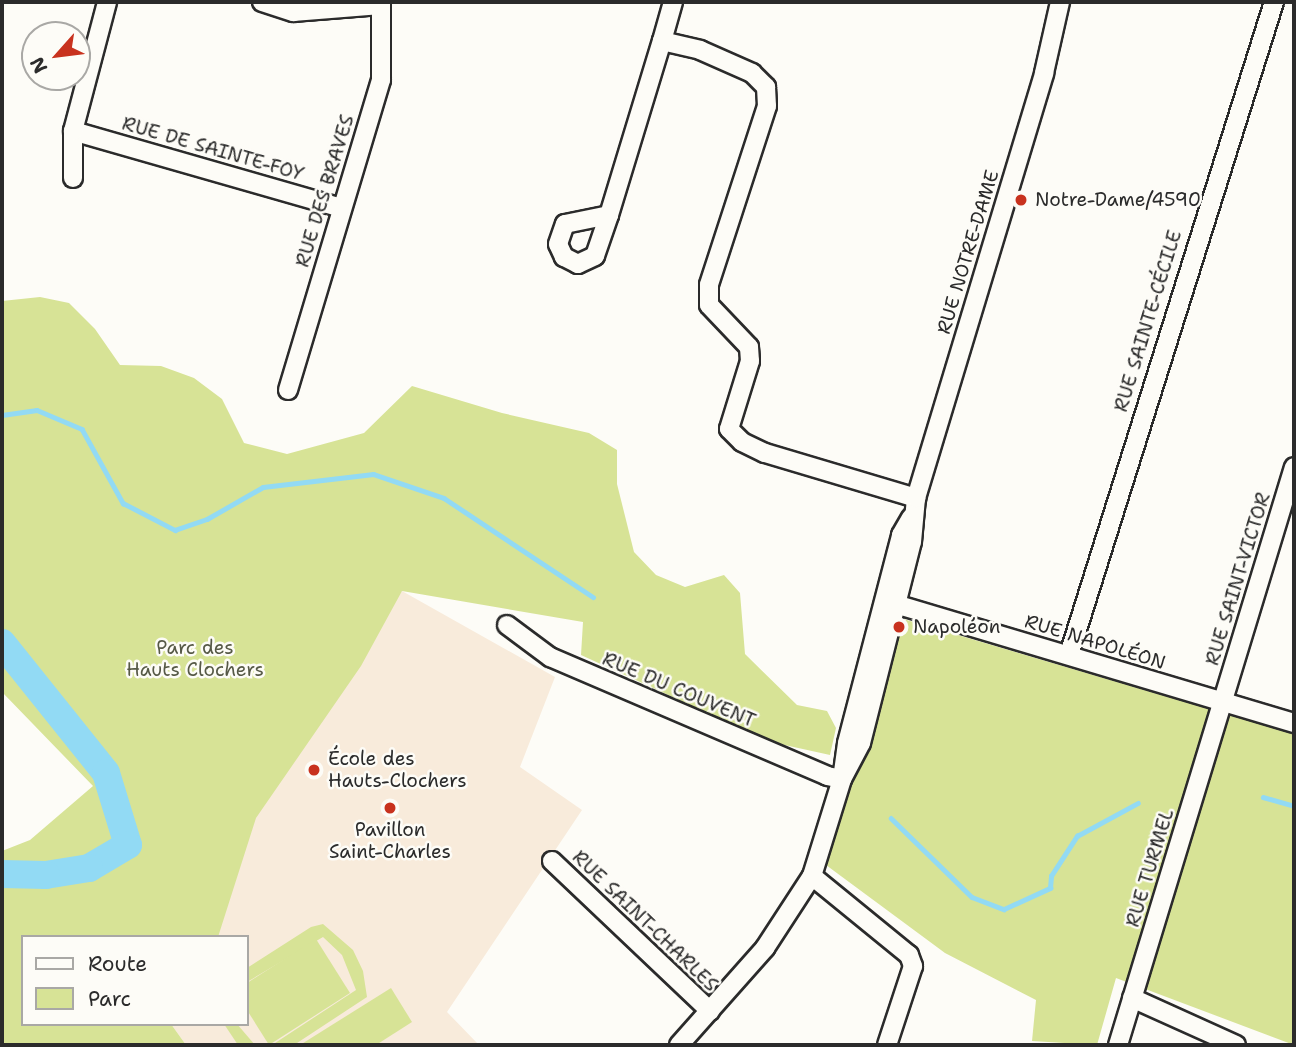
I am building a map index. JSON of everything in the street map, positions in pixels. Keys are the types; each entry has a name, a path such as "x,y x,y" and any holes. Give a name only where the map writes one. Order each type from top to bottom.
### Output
{"street":[{"path":"73,178 73,131 107,2"},
{"path":"262,2 293,12 381,3"},
{"path":"609,215 673,2"},
{"name":"RUE NOTRE-DAME","path":"679,1045 765,947 812,876 842,779 862,743 890,602 912,542 914,506 1044,73 1060,2"},
{"name":"RUE SAINTE-CÉCILE","path":"1069,655 1274,2"},
{"name":"RUE DES BRAVES","path":"288,390 382,80 381,3"},
{"path":"662,41 700,50 752,74 766,87 768,106 709,285 709,305 749,347 750,361 729,429 742,442 765,453 914,506"},
{"name":"RUE DE SAINTE-FOY","path":"73,131 341,208"},
{"name":"RUE SAINT-VICTOR","path":"1223,703 1294,467"},
{"name":"RUE NAPOLÉON","path":"890,602 1294,723"},
{"name":"RUE DU COUVENT","path":"507,625 550,657 827,776 842,779"},
{"name":"RUE TURMEL","path":"1118,1045 1223,703"},
{"name":"RUE SAINT-CHARLES","path":"552,860 710,1011"},
{"path":"812,876 909,954 912,967 887,1045"},
{"path":"1132,998 1236,1045"}],"shaded area":[{"path":"402,591 555,677 520,767 582,810 447,1012 479,1045 186,1045 172,1026 248,1026 248,935 144,935"}],"green space":[{"name":"Parc des Hauts Clochers","path":"40,297 69,303 95,329 120,365 161,366 194,378 222,399 244,443 287,454 364,433 412,386 502,413 589,433 617,450 617,484 634,552 656,575 685,587 724,575 740,593 745,654 797,705 827,711 836,728 830,755 771,742 581,655 583,622 402,591 361,666 256,818 219,935 21,935 21,1026 172,1026 186,1045 2,1045 2,851 30,840 93,786 2,692 2,301"},
{"path":"900,618 1294,734 1294,1045 1116,978 1097,1045 1032,1041 1036,1000 945,953 826,865"},
{"path":"323,924 353,950 363,971 367,997 294,1045 272,1045 356,990 342,955 323,937 248,981 248,967 311,927"},
{"path":"316,939 350,993 269,1045 248,1012 248,982"},
{"path":"391,988 412,1022 376,1045 300,1045"},
{"path":"225,1026 239,1026 255,1045 238,1045"}],"waterway":[{"path":"2,415 37,410 82,429 123,503 175,530 207,519 263,487 373,474 444,498 593,597"},
{"path":"2,643 106,773 128,845 89,868 46,875 2,874"},
{"path":"1263,797 1294,806"},
{"path":"891,818 972,897 1004,909 1050,888 1051,876 1077,836 1138,803"}],"place":[{"name":"Notre-Dame/4590","path":"1021,200"},
{"name":"Napoléon","path":"899,627"},
{"name":"École des Hauts-Clochers","path":"314,770"},
{"name":"Pavillon Saint-Charles","path":"390,808"}]}
